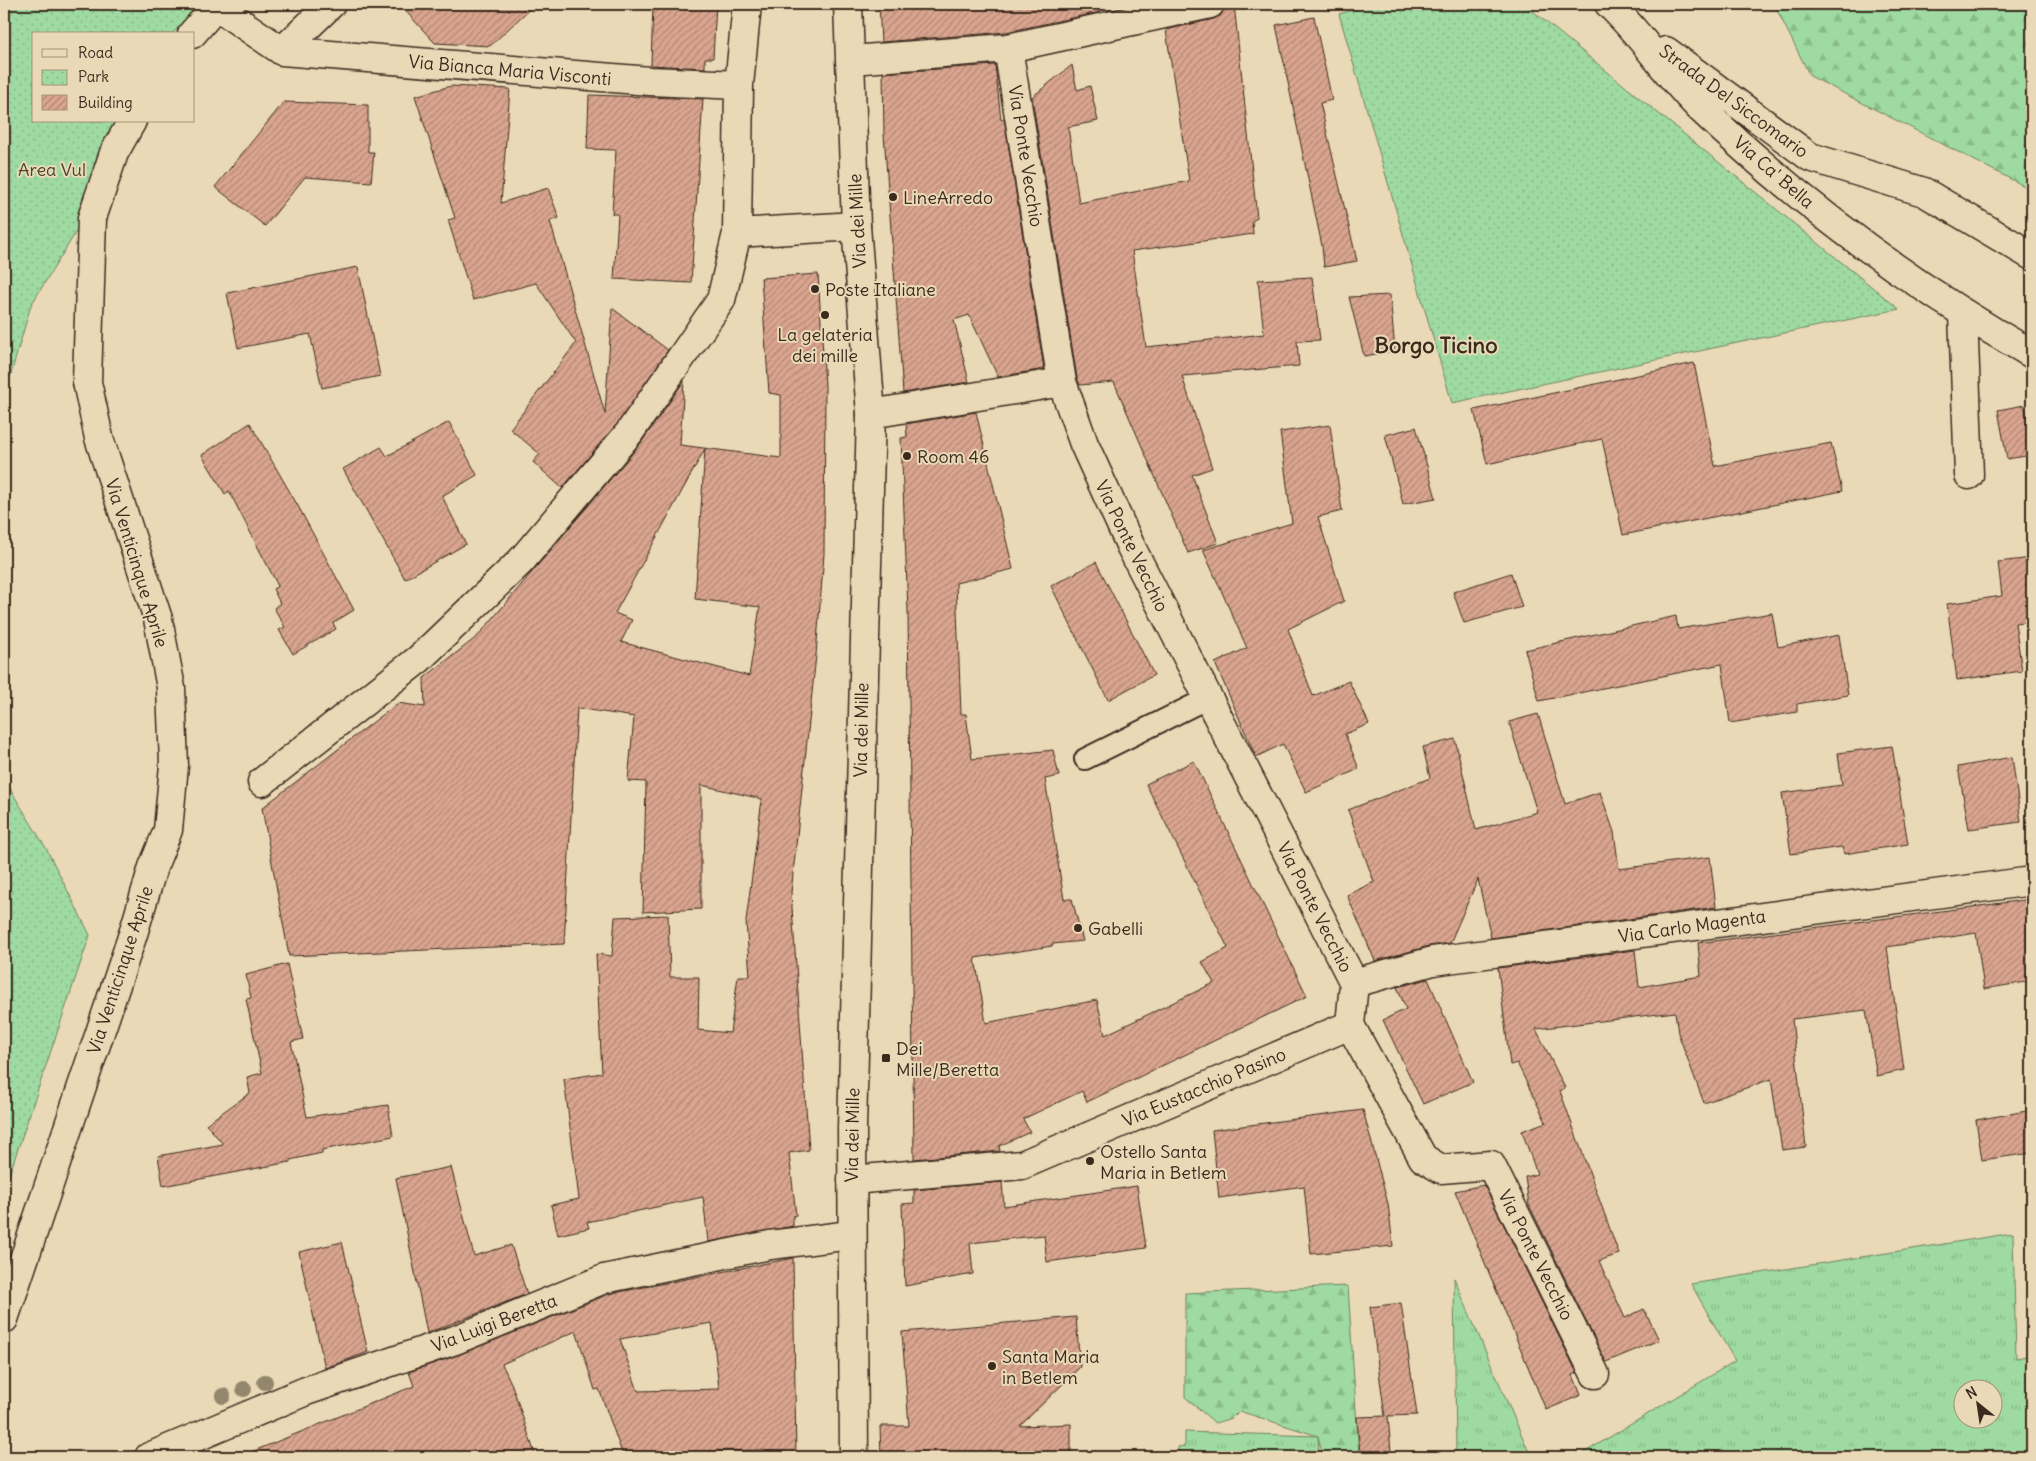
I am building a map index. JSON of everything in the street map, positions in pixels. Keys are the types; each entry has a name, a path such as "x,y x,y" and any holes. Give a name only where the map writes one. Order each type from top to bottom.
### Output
{"street":[{"path":"194,32 217,5 282,50 330,4"},
{"path":"262,782 419,659 521,560 629,433 721,300 737,233 740,85 747,4"},
{"name":"Via dei Mille","path":"848,4 856,226 871,414 861,722 851,1235 854,1457"},
{"path":"851,60 1008,48 1210,4"},
{"name":"Via Ca' Bella","path":"1608,4 1630,24 1700,107 1801,197 1904,275 1963,314 2032,354"},
{"name":"Strada Del Siccomario","path":"1630,24 1810,157 1924,192 2032,256"},
{"name":"Via Ponte Vecchio","path":"1008,48 1062,382 1084,444 1124,532 1354,984 1350,1025 1423,1158 1441,1169 1490,1165 1595,1374"},
{"name":"Via Bianca Maria Visconti","path":"282,50 650,81 740,85"},
{"name":"Via Venticinque Aprile","path":"4,1319 130,943 153,868 168,830 174,765 171,688 158,619 99,438 87,382 92,218 114,153 131,122"},
{"path":"737,233 856,226"},
{"path":"1963,314 1969,475"},
{"path":"871,414 1062,382"},
{"name":"Via Carlo Magenta","path":"1354,984 1433,961 2032,881"},
{"name":"Via Eustacchio Pasino","path":"852,1180 1022,1165 1350,1025"},
{"name":"Via Luigi Beretta","path":"149,1457 306,1391 455,1340 604,1279 770,1245 851,1235"}],"lane":[{"path":"1085,759 1208,698"}],"green space":[{"name":"Area Vul","path":"4,4 201,4 174,32 32,32 32,122 124,122 87,214 31,305 4,398"},
{"path":"1372,4 1524,4 1899,309 1452,403 1339,14"},
{"path":"1774,4 2032,4 2032,190 1810,76"},
{"path":"4,779 46,848 90,935 4,1190"},
{"path":"2013,1233 2016,1358 2032,1355 2032,1457 1577,1457 1735,1361 1691,1284"},
{"path":"1454,1278 1531,1457 1456,1457"},
{"path":"1348,1286 1359,1457 1323,1457 1318,1436 1239,1411 1232,1418 1215,1423 1185,1397 1185,1293"},
{"path":"1185,1432 1318,1436 1319,1457 1178,1457 1178,1447 1185,1446"}],"building":[{"path":"399,4 535,4 490,46 435,43"},
{"path":"653,4 716,4 713,58 705,58 705,68 651,65"},
{"path":"879,4 1099,4 1100,12 1006,32 881,42"},
{"path":"1225,4 1234,4 1257,218 1252,221 1253,234 1132,251 1146,347 1264,334 1258,280 1312,277 1320,340 1297,341 1299,366 1182,376 1212,468 1192,475 1218,543 1188,553 1114,382 1080,385 1077,378 1032,97 1072,65 1077,90 1090,86 1098,121 1068,127 1079,203 1189,181 1166,30 1214,19 1221,15"},
{"path":"1314,17 1332,100 1320,103 1357,261 1324,267 1322,246 1276,25"},
{"path":"995,65 1001,120 1004,118 1044,369 998,377 969,315 954,320 969,382 903,393 884,134 883,73"},
{"path":"451,86 510,89 501,203 548,188 559,218 550,221 605,414 612,308 668,350 617,424 562,488 533,462 540,454 510,429 576,343 536,283 473,300 448,220 455,218 415,96"},
{"path":"589,95 703,99 691,283 614,279 618,214 612,214 616,150 587,149"},
{"path":"284,102 368,105 368,152 374,152 371,182 305,177 265,226 215,187"},
{"path":"358,267 380,376 322,388 310,334 238,348 227,293"},
{"path":"818,274 825,386 824,554 816,655 791,893 809,1150 789,1153 796,1215 793,1216 793,1226 708,1242 703,1197 587,1222 589,1228 558,1235 551,1205 579,1199 564,1079 602,1073 596,954 612,956 615,917 668,915 670,977 699,977 698,1030 730,1033 738,976 750,976 746,921 762,799 701,785 701,909 643,912 646,782 628,781 634,717 577,708 564,944 289,956 262,808 398,703 425,707 424,678 478,636 641,443 684,381 680,445 781,458 781,395 769,393 761,278","holes":["705,449 695,599 760,607 749,676 621,642 632,620 615,613"]},
{"path":"1390,295 1395,351 1364,356 1349,297"},
{"path":"1694,363 1715,466 1831,443 1842,491 1623,535 1602,439 1487,464 1474,410"},
{"path":"2024,405 2027,417 2032,417 2032,455 2007,459 1998,410"},
{"path":"976,412 1013,569 956,583 961,714 966,714 972,759 1053,750 1059,776 1045,779 1056,851 1064,899 1072,899 1083,941 1052,944 1052,946 975,958 986,1023 1097,1000 1105,1035 1214,983 1202,962 1228,948 1146,784 1194,761 1307,996 1087,1102 1082,1091 1023,1119 1030,1132 999,1146 1000,1151 914,1159 908,611 901,438 907,437 906,424"},
{"path":"449,422 477,475 442,496 466,544 405,579 343,469 381,447 387,456"},
{"path":"250,423 298,506 354,610 333,623 336,629 293,654 279,630 285,627 274,608 280,603 273,589 278,586 229,491 225,494 202,455"},
{"path":"1330,425 1342,511 1318,517 1344,601 1288,629 1313,696 1349,681 1369,724 1345,734 1359,769 1306,792 1283,744 1256,757 1215,663 1247,648 1203,550 1292,523 1280,432"},
{"path":"1416,427 1436,498 1403,504 1385,435"},
{"path":"2032,558 2032,621 2015,623 2022,671 1957,680 1947,604 2002,596 1998,562"},
{"path":"1096,562 1154,675 1108,700 1051,586"},
{"path":"1511,573 1522,607 1464,623 1453,592"},
{"path":"1772,613 1778,647 1839,635 1848,695 1797,704 1797,712 1730,723 1722,664 1539,701 1525,650 1676,616 1678,629"},
{"path":"1538,714 1565,804 1600,792 1614,832 1619,869 1710,857 1716,907 1491,938 1478,879 1450,943 1429,946 1375,961 1347,895 1374,882 1348,810 1430,778 1423,747 1455,739 1476,830 1537,812 1509,722"},
{"path":"1892,746 1908,844 1844,854 1842,847 1791,854 1782,793 1842,785 1838,753"},
{"path":"2012,757 2021,822 1969,829 1958,767"},
{"path":"2032,899 2032,981 1984,989 1976,933 1887,947 1904,1070 1877,1076 1866,1010 1792,1019 1806,1147 1782,1150 1771,1079 1704,1103 1678,1033 1675,1012 1536,1029 1565,1088 1560,1091 1619,1254 1599,1261 1625,1318 1644,1309 1659,1340 1606,1362 1529,1205 1525,1177 1537,1174 1522,1131 1546,1122 1517,1063 1510,1065 1498,968 1635,950 1639,987 1701,976 1698,943"},
{"path":"287,964 303,1039 291,1042 307,1117 388,1105 393,1136 322,1150 322,1153 290,1160 290,1162 163,1186 158,1156 223,1144 206,1124 250,1093 247,1077 262,1073 246,999 251,998 246,975"},
{"path":"1428,979 1473,1082 1423,1104 1383,1020 1406,1009 1397,987"},
{"path":"1363,1110 1388,1204 1393,1246 1311,1254 1304,1186 1219,1198 1212,1130"},
{"path":"2032,1110 2032,1153 1982,1160 1976,1120"},
{"path":"451,1167 474,1256 511,1245 527,1294 427,1333 396,1178"},
{"path":"1002,1182 1004,1206 1137,1186 1146,1248 1047,1262 1044,1235 970,1243 973,1274 905,1286 902,1204 914,1203 914,1190"},
{"path":"1484,1185 1577,1373 1573,1375 1581,1395 1546,1410 1455,1191"},
{"path":"342,1242 368,1352 325,1368 299,1252"},
{"path":"793,1258 796,1457 762,1457 762,1450 622,1453 599,1389 595,1390 576,1331 502,1364 512,1385 536,1457 239,1457 414,1386 409,1372 461,1354 609,1294","holes":["712,1323 719,1389 638,1391 620,1339"]},
{"path":"1401,1303 1417,1415 1388,1416 1391,1452 1360,1454 1357,1417 1385,1416 1370,1307"},
{"path":"1076,1317 1080,1367 1020,1426 1071,1424 1071,1457 881,1457 880,1426 909,1426 902,1332"}],"place":[{"name":"LineArredo","path":"893,197"},
{"name":"Poste Italiane","path":"815,289"},
{"name":"La gelateria dei mille","path":"825,315"},
{"name":"Room 46","path":"907,456"},
{"name":"Gabelli","path":"1078,928"},
{"name":"Dei Mille/Beretta","path":"886,1058"},
{"name":"Ostello Santa Maria in Betlem","path":"1090,1161"},
{"name":"Santa Maria in Betlem","path":"992,1366"}],"district":[{"name":"Borgo Ticino","path":"1436,345"}]}
